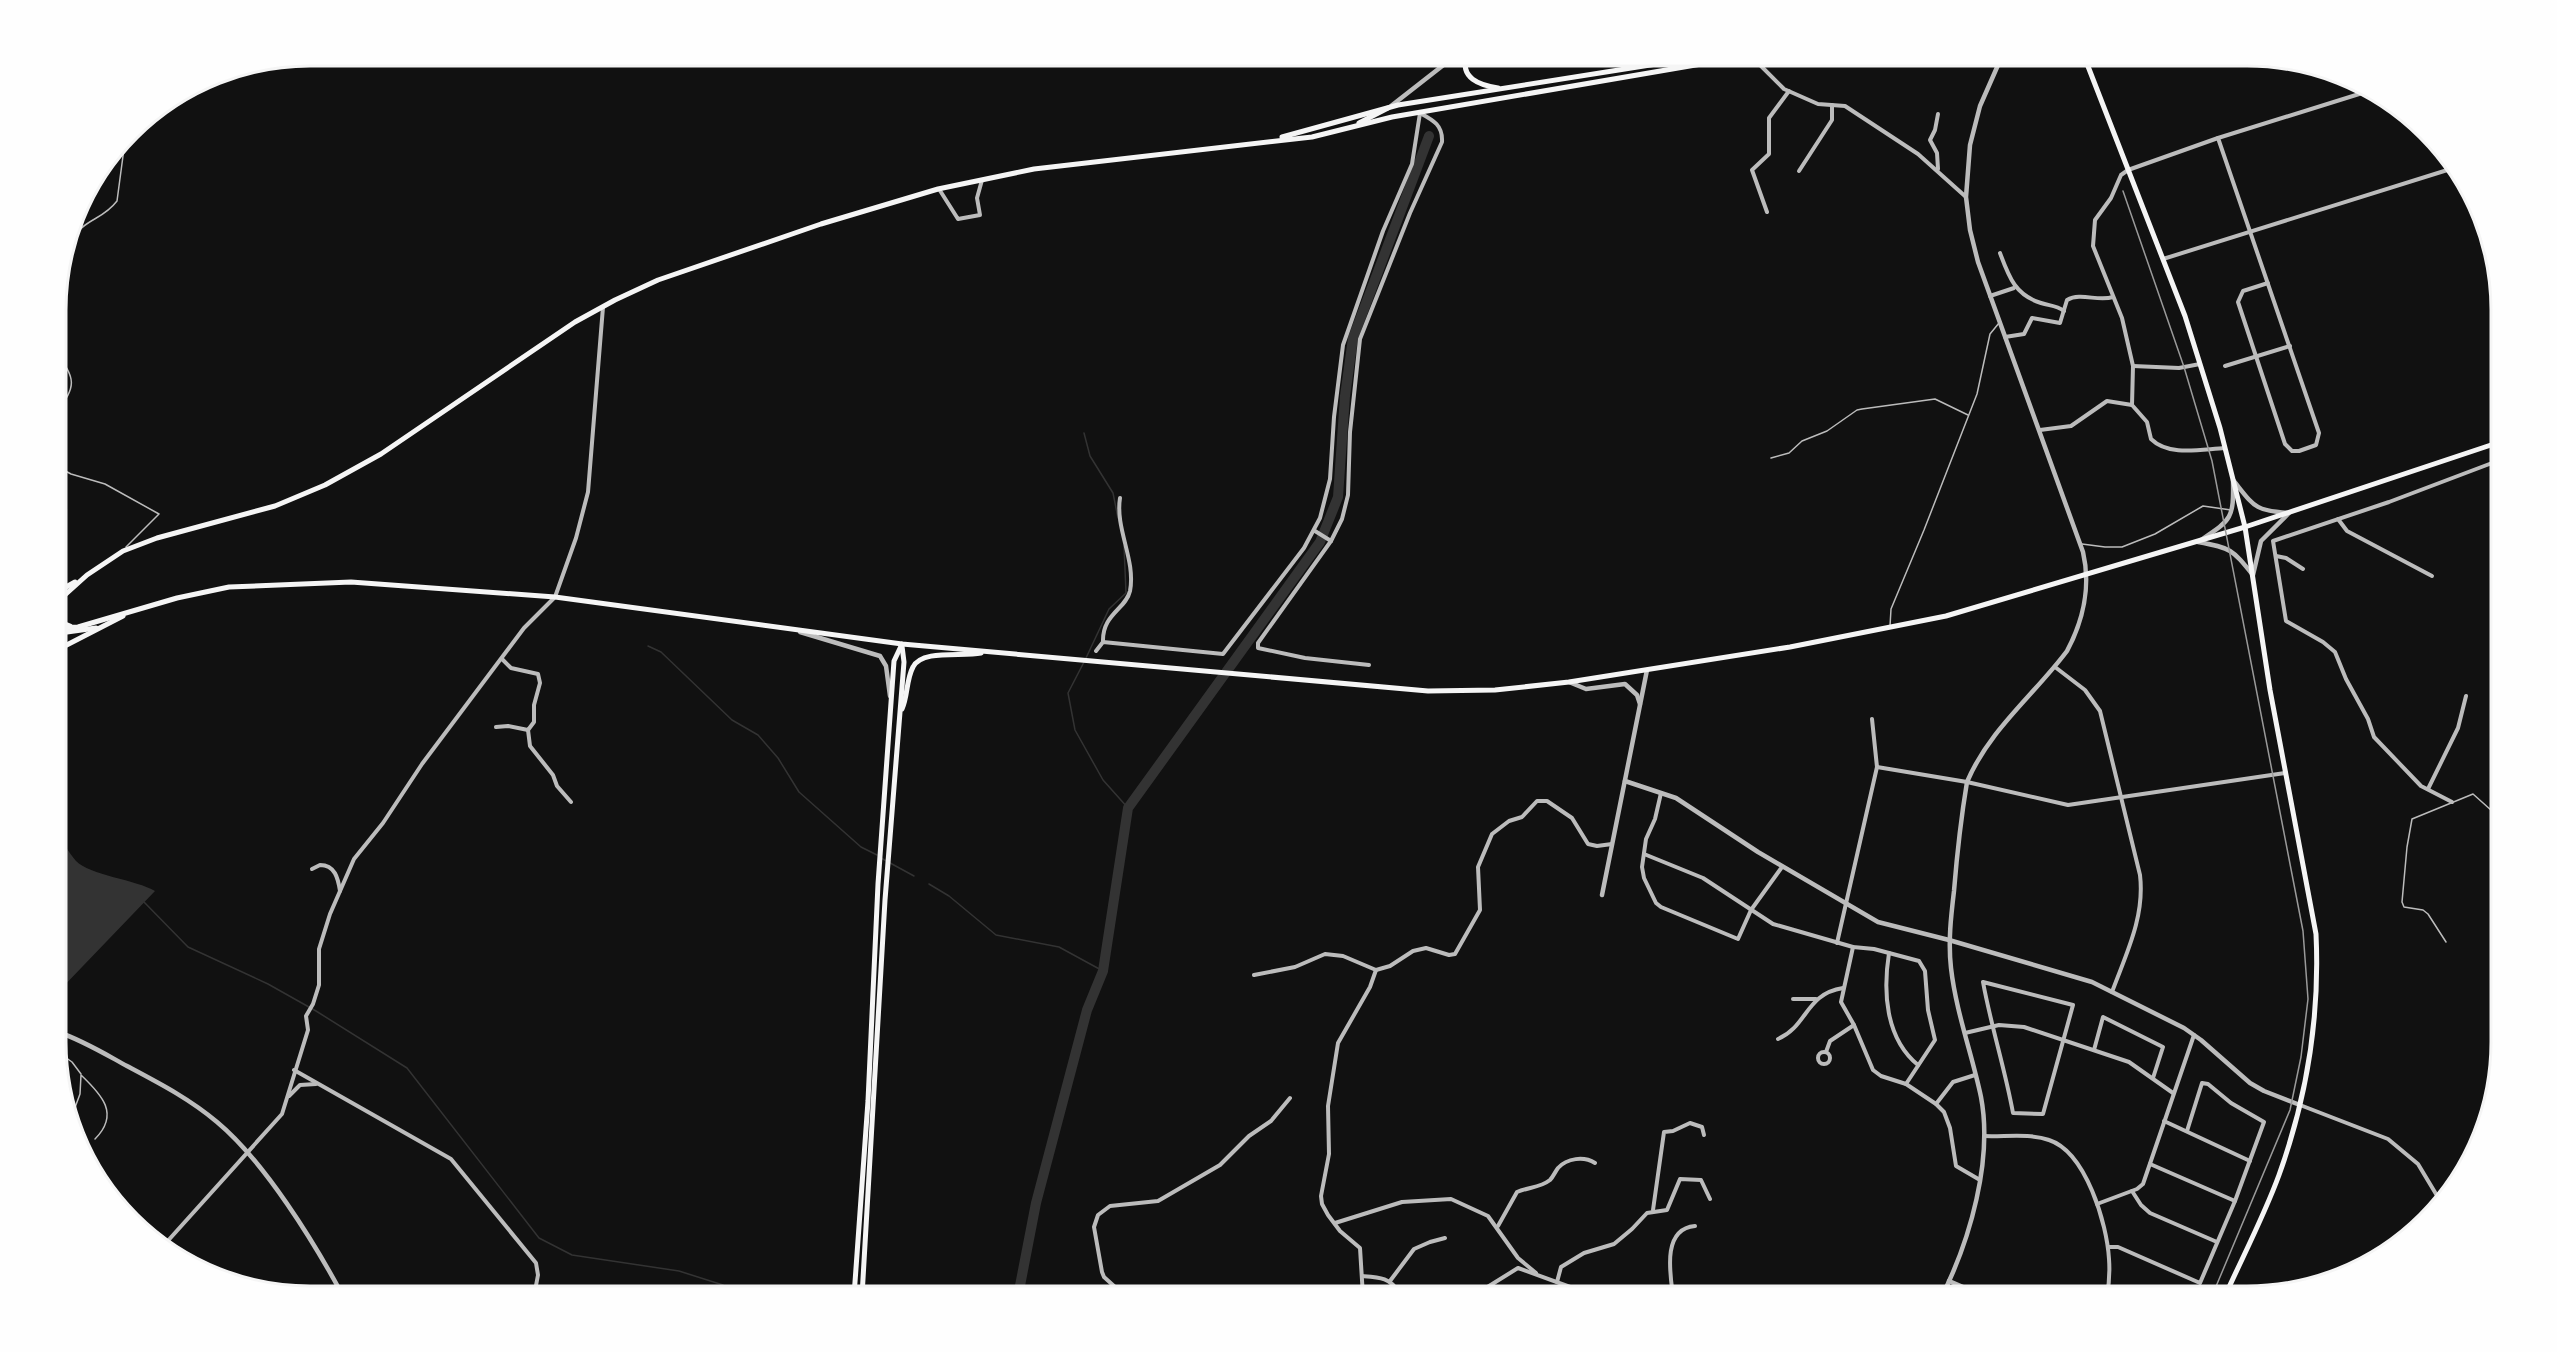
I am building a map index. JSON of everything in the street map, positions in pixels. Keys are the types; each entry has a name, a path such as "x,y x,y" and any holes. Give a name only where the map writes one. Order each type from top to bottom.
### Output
{"main road":[{"path":"1465,66 1471,79 1480,84 1503,89"},
{"path":"1266,141 1389,107 1645,66"},
{"path":"66,593 121,552 157,538 275,506 325,485 381,454 575,322 658,280 821,224 938,189 1034,169 1312,137 1420,113 1690,66"},
{"path":"2088,66 2185,316 2225,448 2245,527 2270,690 2316,934 2318,968 2315,1032 2300,1106 2278,1177 2229,1286"},
{"path":"1437,99 1433,104 1437,110"},
{"path":"1351,127 1389,107"},
{"path":"66,629 229,587 351,582 555,597 902,644 1428,692 1495,690 1569,682 1790,647 1946,616 2198,542 2491,445"},
{"path":"66,587 87,576"},
{"path":"66,646 132,611"},
{"path":"66,625 78,627"},
{"path":"66,630 84,631 104,627"},
{"path":"855,1286 868,1101 878,884 894,661 902,644"},
{"path":"863,1286 886,886 904,662 902,644"},
{"path":"899,717 913,666 918,660 926,656 960,656 987,652"}],"street":[{"path":"1389,107 1442,66"},
{"path":"1761,66 1789,92 1818,104 1845,106 1937,170 1966,197"},
{"path":"1947,1286 1976,1203 1984,1136 1981,1098 1951,969 1949,940 1960,826 1967,782 1974,764 1990,739 2055,667 2076,634 2084,600 2086,570 2081,544 1990,296 1972,240 1966,197 1967,168 1974,124 1998,66"},
{"path":"1767,212 1752,170 1769,154 1769,118 1789,92"},
{"path":"2132,405 2133,366 2122,318 2094,251 2094,227 2098,214 2113,194 2121,175 2128,170 2218,138 2360,94"},
{"path":"1799,171 1832,120 1832,105"},
{"path":"1102,642 1223,654 1315,531 1330,479 1334,417 1343,345 1383,231 1412,164 1420,113 1433,120 1442,129 1442,142 1410,213 1360,339 1350,432 1348,495 1342,519 1331,540 1258,643 1258,648 1313,659 1369,665"},
{"path":"1937,170 1937,153 1930,140 1935,130 1938,114"},
{"path":"2218,138 2290,346 2319,433 2316,445 2299,451 2292,451 2285,444 2239,306 2239,297 2243,291 2268,283"},
{"path":"2163,259 2447,170"},
{"path":"938,189 958,219 963,219 980,215 977,198 983,179"},
{"path":"2000,253 2014,288 2032,300 2055,305 2064,311"},
{"path":"1990,296 2014,288"},
{"path":"2006,337 2024,334 2032,318 2060,323 2067,300 2073,297 2097,300 2113,297"},
{"path":"168,1241 282,1114 308,1030 306,1013 313,1004 319,985 319,949 330,914 354,859 383,824 422,764 524,628 555,597 576,538 588,492 603,307"},
{"path":"2225,366 2290,346"},
{"path":"2133,366 2179,368 2200,364"},
{"path":"2040,430 2071,426 2107,401 2132,405 2147,422 2151,439 2162,448 2175,450 2225,448"},
{"path":"2452,802 2421,786 2374,737 2368,719 2346,679 2335,652 2323,642 2286,621 2282,608 2273,541 2491,463"},
{"path":"2233,480 2257,508 2266,512 2289,513"},
{"path":"2198,542 2225,524 2232,510 2233,480"},
{"path":"1096,651 1102,642 1107,621 1126,599 1130,590 1127,551 1119,517 1120,498"},
{"path":"2253,575 2262,541 2289,513"},
{"path":"2338,519 2347,531 2432,576"},
{"path":"1315,531 1331,540"},
{"path":"2198,542 2226,547 2233,551 2253,575"},
{"path":"2276,556 2286,558 2303,569"},
{"path":"797,631 819,640 880,656 886,666 891,709"},
{"path":"502,659 511,668 533,671 539,676 534,722 528,730 530,746 553,775 557,786 571,802"},
{"path":"2055,667 2085,690 2100,711 2142,892 2138,922 2112,992"},
{"path":"1602,895 1647,670"},
{"path":"1569,682 1587,689 1625,684 1637,694 1640,705"},
{"path":"2428,789 2458,728 2466,696"},
{"path":"1837,943 1877,767 1872,719"},
{"path":"495,727 508,726 528,730"},
{"path":"1877,767 1967,782 2068,805 2285,773"},
{"path":"1625,781 1676,798 1782,867 1846,906 1878,922 2082,979 2112,992 2194,1035 2250,1083 2264,1091 2388,1139 2418,1164 2437,1195"},
{"path":"1661,793 1655,819 1646,839 1643,875 1656,903 1661,907 1735,939 1741,935 1751,910 1782,867"},
{"path":"1254,975 1295,967 1325,954 1343,956 1376,969 1390,966 1413,951 1426,948 1449,955 1458,952 1480,910 1478,867 1492,834 1509,821 1522,817 1537,801 1547,801 1567,814 1576,823 1588,844 1597,846 1612,844"},
{"path":"1644,854 1703,878 1773,924 1837,943 1919,961 1925,971 1928,1010 1935,1040 1906,1084"},
{"path":"312,869 320,865 330,867 336,874 340,891"},
{"path":"1853,947 1841,1002 1873,1070 1881,1076 1906,1084 1936,1104 1948,1118 1956,1166 1980,1180"},
{"path":"1889,953 1886,976 1887,1006 1896,1035 1918,1065"},
{"path":"1363,1286 1360,1246 1334,1223 1321,1200 1329,1154 1328,1106 1338,1043 1370,987 1376,969"},
{"path":"1983,982 2073,1005 2064,1040 2043,1114 2013,1113 2007,1081 1991,1027 1983,982"},
{"path":"1778,1039 1786,1035 1817,999 1843,988"},
{"path":"1793,999 1817,999"},
{"path":"2094,1050 2103,1017 2163,1047 2152,1078"},
{"path":"1965,1033 2011,1024 2129,1062 2173,1093"},
{"path":"1826,1052 1830,1041 1854,1026"},
{"path":"2097,1204 2132,1191 2143,1184 2194,1035"},
{"path":"66,1036 195,1104 220,1123 248,1153 316,1249 337,1286"},
{"path":"294,1070 451,1159 536,1263 538,1275 536,1286"},
{"path":"1936,1104 1953,1082 1975,1075"},
{"path":"2108,1247 2118,1247 2200,1283 2235,1201 2264,1122 2231,1103 2208,1084 2202,1083 2187,1131"},
{"path":"289,1096 300,1085 319,1084"},
{"path":"1114,1286 1102,1272 1094,1227 1098,1215 1110,1206 1158,1201 1220,1165 1249,1136 1276,1116 1290,1098"},
{"path":"2164,1121 2250,1161"},
{"path":"1653,1210 1664,1132 1673,1131 1690,1123 1702,1127 1704,1135"},
{"path":"1984,1136 2041,1138 2059,1144 2067,1150 2084,1174 2097,1204 2108,1247 2108,1286"},
{"path":"1497,1226 1517,1192 1534,1189 1551,1180 1557,1168 1570,1161 1582,1158 1594,1162"},
{"path":"2150,1164 2235,1201"},
{"path":"1557,1282 1561,1267 1584,1253 1614,1244 1647,1212 1667,1210 1680,1179 1701,1180 1710,1198"},
{"path":"2132,1191 2141,1205 2150,1213 2217,1242"},
{"path":"1334,1223 1402,1202 1447,1198 1488,1216 1518,1258 1536,1274"},
{"path":"1672,1286 1669,1266 1672,1245 1677,1234 1685,1227 1695,1226"},
{"path":"1390,1281 1414,1249 1445,1238"},
{"path":"1488,1286 1518,1268 1568,1286"},
{"path":"1362,1276 1379,1277 1390,1281 1393,1286"},
{"path":"1949,1281 1961,1286"}],"lane":[{"path":"81,226 112,208 117,201 123,153"},
{"path":"1890,627 1891,609 1969,415 1983,372 1990,334 2000,322"},
{"path":"66,366 73,384 66,399"},
{"path":"1771,458 1789,453 1802,441 1827,431 1862,408 1935,399 1969,415"},
{"path":"66,471 105,484 159,514 121,552"},
{"path":"2081,544 2105,548 2122,546 2155,534 2204,506 2232,510"},
{"path":"2446,942 2428,914 2423,910 2404,907 2402,894 2412,819 2474,794 2491,810"},
{"path":"67,1058 101,1095 107,1112 106,1126 95,1139"},
{"path":"75,1108 80,1094 81,1075"}],"shaded area":[{"path":"66,847 82,866 155,891 66,984"}],"waterway":[{"path":"1020,1286 1036,1203 1087,1010 1103,971 1128,808 1320,542 1338,497 1345,396 1353,338 1429,136"},
{"path":"1084,433 1090,456 1113,493 1118,518"},
{"path":"1086,658 1109,609 1126,593 1124,546"},
{"path":"648,646 661,652 732,720 758,735 778,758 799,792 861,847 877,855"},
{"path":"1084,662 1068,693 1075,730 1103,780 1128,808"},
{"path":"881,858 914,876"},
{"path":"929,884 949,896 996,935 1059,947 1103,971"},
{"path":"144,902 188,947 268,984 407,1068 539,1238 572,1255 679,1271 724,1286"}],"tram line":[{"path":"2123,191 2184,367 2212,461 2303,931 2308,999 2301,1057 2290,1110 2216,1286"}]}
